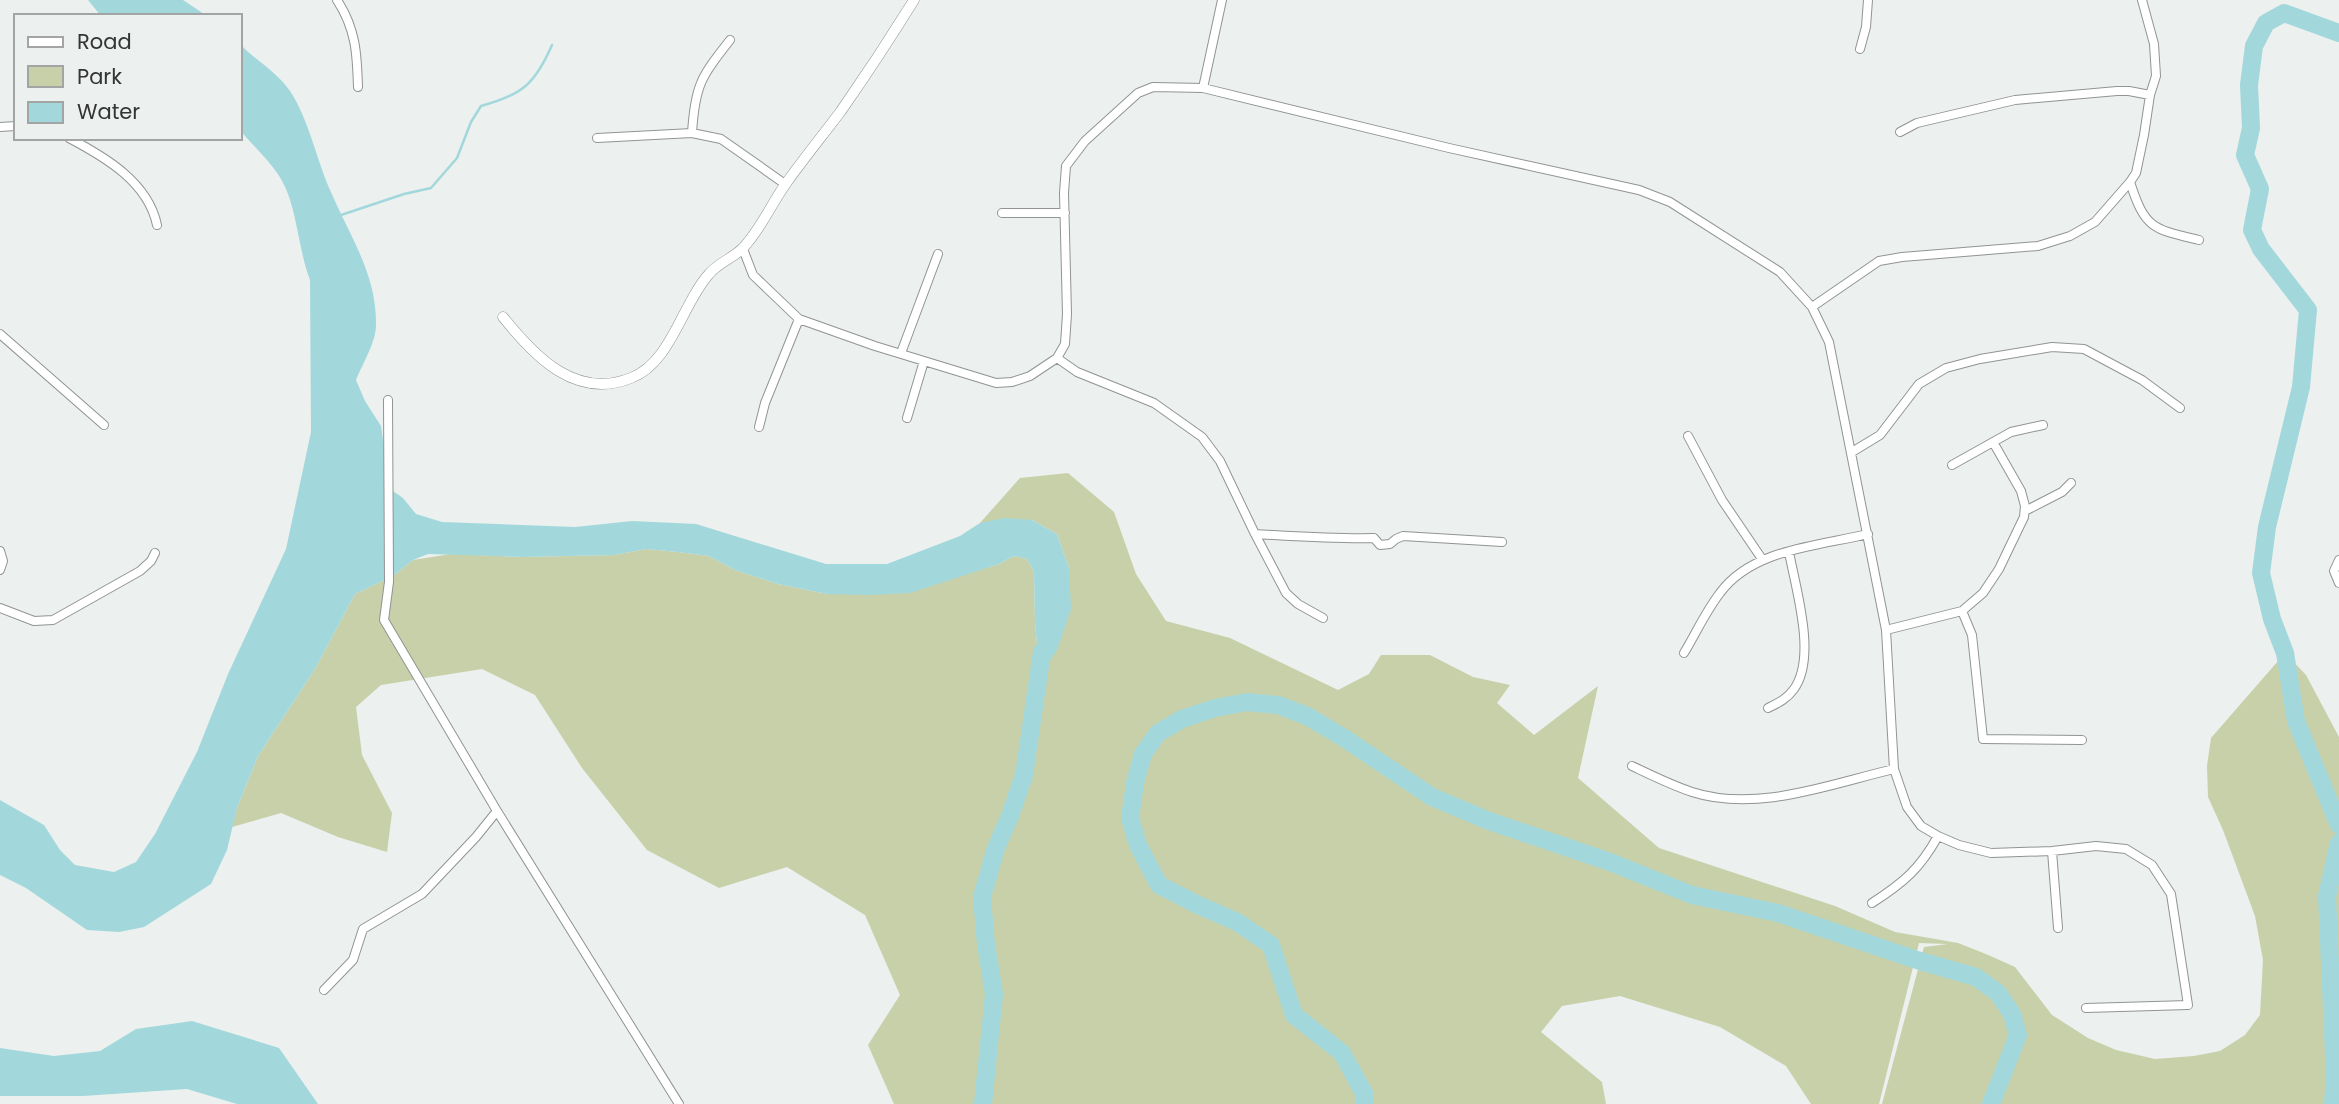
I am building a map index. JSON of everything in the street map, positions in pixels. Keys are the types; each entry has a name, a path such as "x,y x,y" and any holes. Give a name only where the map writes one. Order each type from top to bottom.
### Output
{"street":[{"path":"337,0 356,44 358,87"},
{"path":"503,317 529,349 565,374 585,384 605,384 632,378 653,364 710,272 743,249 765,221 785,184 841,110 914,0"},
{"path":"1203,88 1222,0"},
{"path":"1860,48 1866,27 1868,0"},
{"path":"1812,307 1879,261 2038,246 2070,236 2095,222 2136,173 2150,95 2157,76 2155,55 2142,0"},
{"path":"692,133 694,101 703,74 730,40"},
{"path":"743,249 753,275 799,319 996,383 1012,382 1030,376 1057,358 1065,344 1066,166 1085,141 1110,117 1138,93 1153,87 1203,88 1449,148 1639,190 1670,202 1780,272 1812,307 1829,342 1886,630 1894,769 1907,807 1921,826 1938,836 1959,845 1991,853 2096,846 2126,849 2152,865 2171,894 2188,1005 2086,1008"},
{"path":"1900,132 1917,123 2015,100 2117,91 2150,95"},
{"path":"597,138 692,133 721,139 785,184"},
{"path":"73,140 115,164 155,212 158,225"},
{"path":"2130,182 2138,206 2146,219 2172,233 2199,240"},
{"path":"1002,213 1065,213"},
{"path":"901,353 938,254"},
{"path":"759,427 765,403 799,319"},
{"path":"0,334 104,425"},
{"path":"1852,452 1880,435 1919,384 1946,368 1980,359 2052,347 2084,349 2141,380 2180,408"},
{"path":"1057,358 1077,372 1154,403 1202,437 1220,461 1286,593 1298,604 1323,618"},
{"path":"908,418 925,360"},
{"path":"388,400 386,446 390,487 389,582 384,620 497,811 679,1104"},
{"path":"1952,465 2011,432 2043,425"},
{"path":"1688,436 1722,500 1762,559"},
{"path":"1886,630 1962,611 1983,593 2000,569 2025,511 2021,491 1993,442"},
{"path":"2025,511 2062,492 2071,483"},
{"path":"1255,534 1374,538 1380,545 1385,546 1404,536 1502,542"},
{"path":"1684,653 1721,592 1749,566 1762,559 1868,534"},
{"path":"0,551 3,561 0,570"},
{"path":"1768,708 1785,699 1794,690 1803,672 1805,648 1789,552"},
{"path":"0,608 34,621 53,620 147,566 155,553"},
{"path":"2339,560 2334,571 2339,583"},
{"path":"1962,611 1972,635 1983,738 2082,740"},
{"path":"1632,766 1692,792 1748,800 1787,795 1894,769"},
{"path":"324,989 353,960 363,929 422,894 497,811"},
{"path":"1872,903 1901,884 1918,868 1938,836"},
{"path":"2052,851 2058,928"}],"green space":[{"path":"1068,473 1114,512 1136,574 1166,621 1230,638 1338,690 1369,674 1381,655 1430,655 1473,677 1510,685 1497,703 1534,735 1598,686 1578,778 1659,848 1835,906 1895,932 1958,943 1986,954 2015,967 2052,1015 2088,1038 2116,1050 2155,1059 2220,1051 2245,1035 2260,1015 2263,960 2255,916 2208,797 2207,766 2211,738 2285,653 2306,675 2339,737 2339,1104 1882,1104 1924,947 1948,944 1919,943 1879,1104 1811,1104 1786,1066 1720,1027 1620,996 1562,1006 1541,1032 1602,1082 1606,1104 894,1104 868,1045 900,995 865,915 787,867 719,888 647,850 582,768 535,695 482,669 381,685 356,707 362,755 392,813 387,852 338,837 281,813 232,827 258,756 315,669 355,594 393,576 413,560 451,554 523,557 614,555 646,549 709,556 735,570 778,584 827,594 956,577 999,564 1014,556 1027,559 1034,572 1040,674 1069,568 1057,534 1032,520 980,523 1020,478"}],"water":[{"path":"88,0 183,0 204,14 99,14"},
{"path":"242,46 279,78 297,102 330,190 367,272 375,306 376,325 372,345 356,380 365,401 381,426 390,489 403,498 416,514 442,522 575,527 632,521 696,524 826,564 887,564 960,536 980,523 1005,518 1032,520 1057,534 1069,568 1071,609 1057,650 1040,675 1034,572 1027,559 1014,556 999,564 910,593 867,595 827,594 778,584 735,570 709,556 646,549 614,555 523,557 428,554 413,560 393,576 355,594 315,669 258,756 237,808 227,850 211,884 144,927 119,932 87,930 26,888 0,875 0,800 44,825 60,850 75,865 114,872 136,862 155,834 197,752 228,674 286,549 311,432 310,280 287,191 273,168 242,132"},
{"path":"192,1021 279,1048 318,1104 237,1104 187,1089 83,1096 0,1096 0,1048 54,1056 100,1051 136,1029"}],"waterway":[{"path":"2339,33 2284,13 2266,23 2254,46 2249,85 2251,128 2245,155 2260,189 2252,230 2261,249 2308,310 2301,387 2267,527 2261,573 2272,619 2285,653 2296,721 2339,825"},
{"path":"341,215 431,188 457,158 471,122 481,106 507,97 526,86 540,69 552,45"},
{"path":"983,1104 994,994 982,897 996,848 1024,775 1042,652"},
{"path":"1365,1104 1365,1095 1342,1053 1294,1015 1271,945 1237,922 1159,885 1138,845 1130,818 1143,754 1158,733 1182,719 1215,708 1247,702 1278,705 1307,716 1344,738 1432,797 1489,821 1610,862 1692,895 1778,913 1976,977 1998,993 2012,1014 2018,1035 1991,1104"},
{"path":"2333,1104 2335,1077 2327,896 2339,843"}]}
